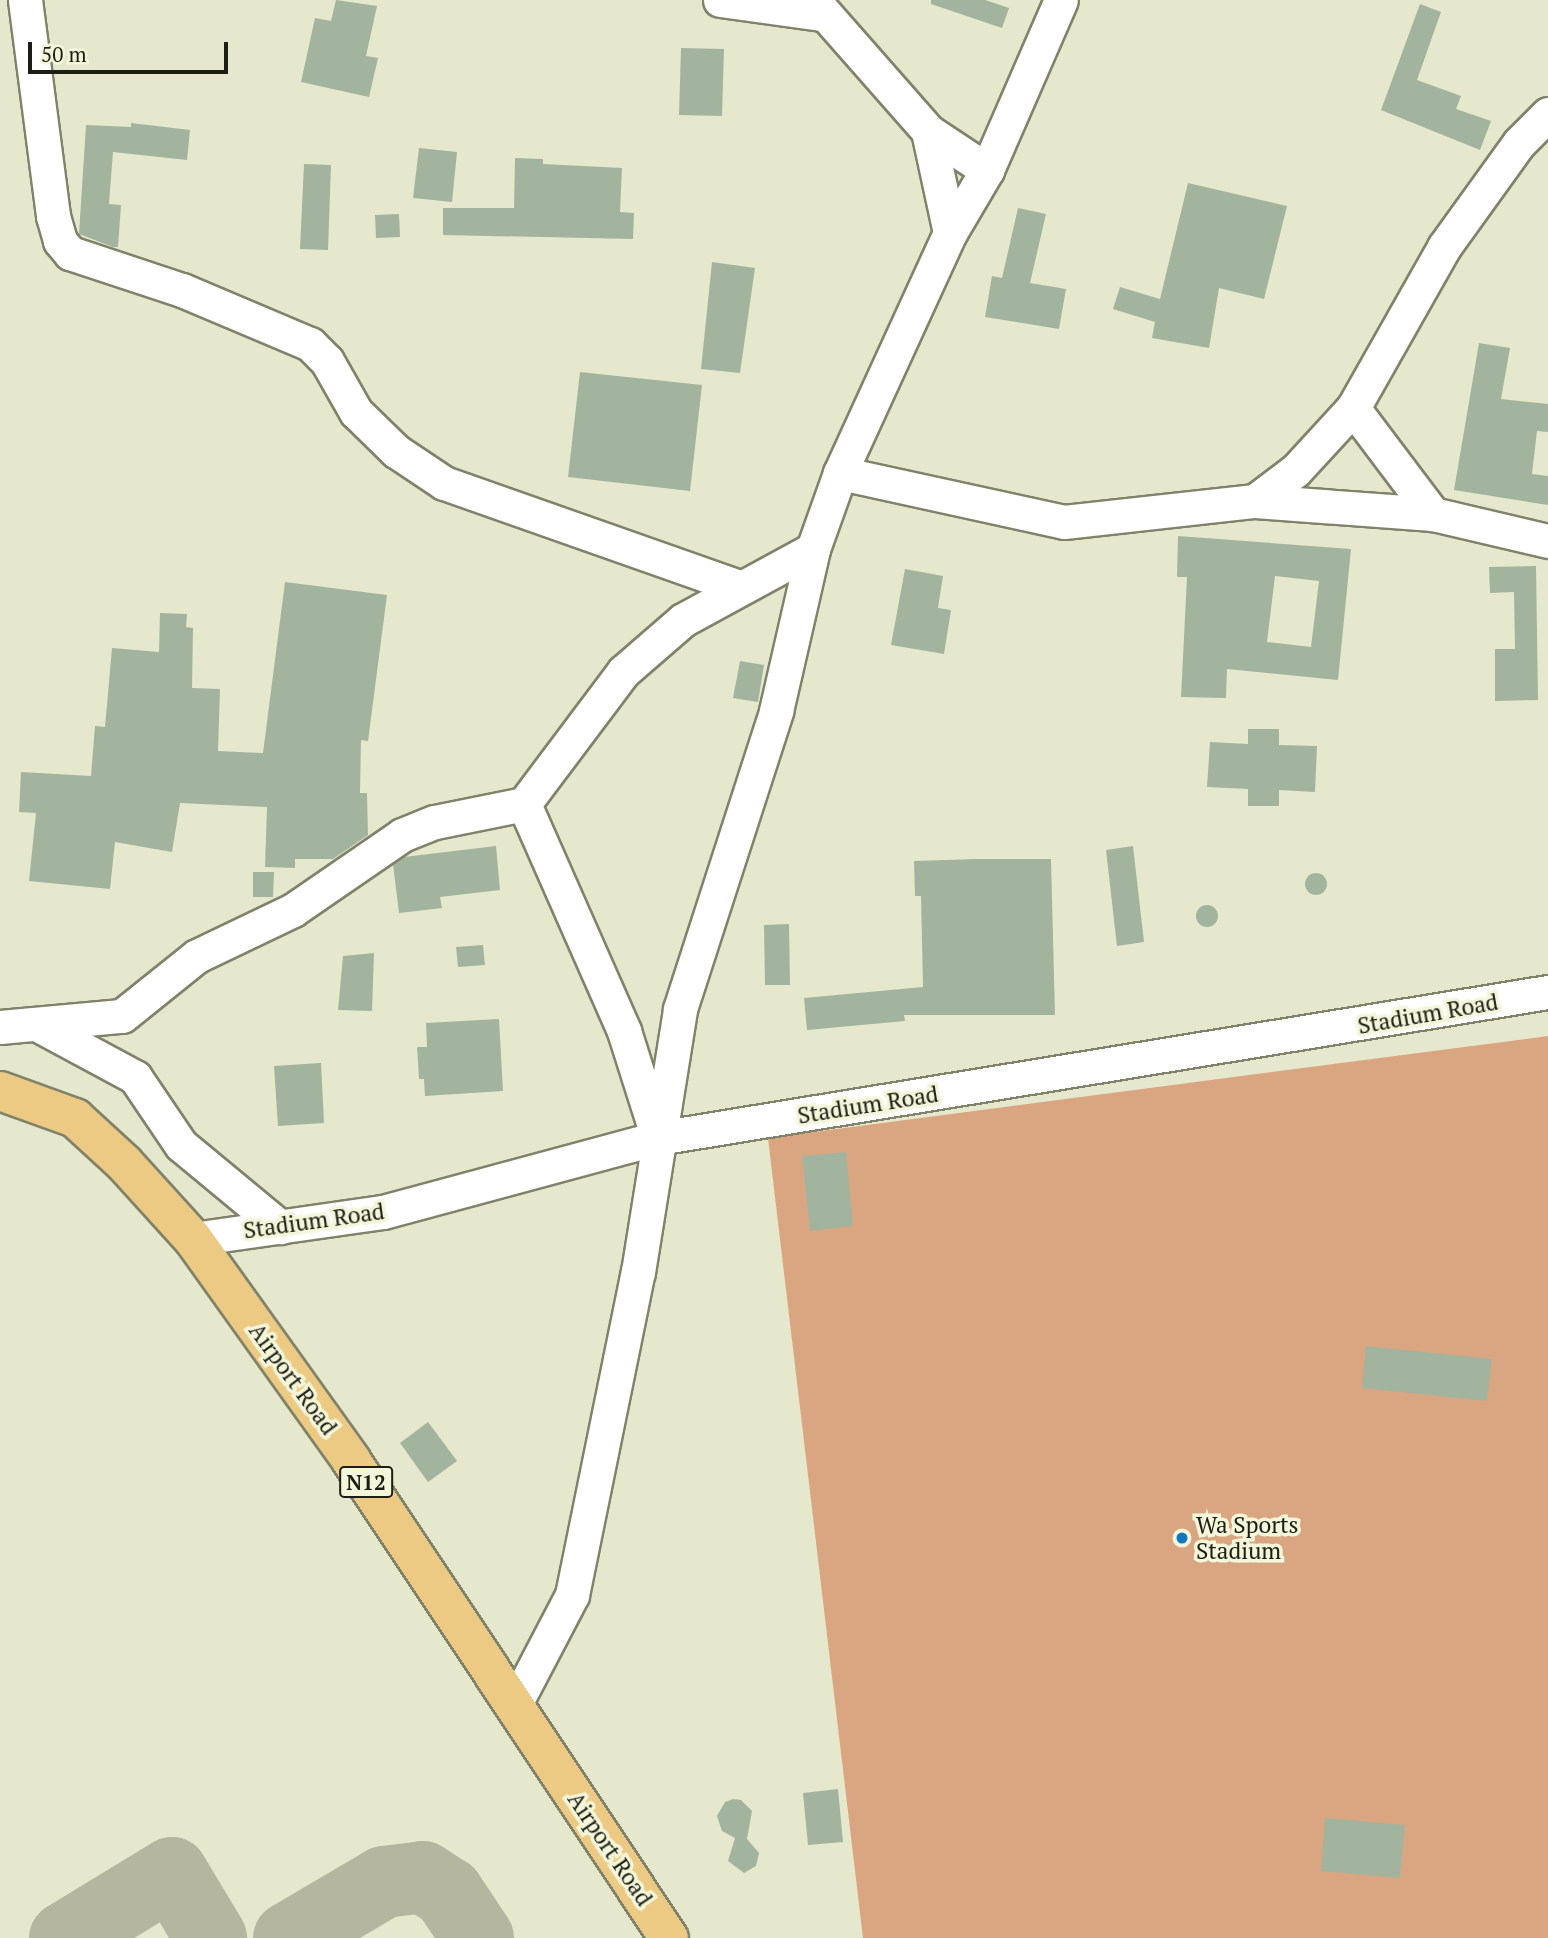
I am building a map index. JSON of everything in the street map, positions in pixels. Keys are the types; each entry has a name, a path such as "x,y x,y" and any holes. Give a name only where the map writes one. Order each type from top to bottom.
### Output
{"highway":[{"name":"Airport Road","path":"0,1091 75,1118 124,1163 193,1239 351,1460 669,1938"}],"street":[{"path":"25,0 53,216 60,241 71,254 182,290 310,344 327,361 356,412 396,451 444,483 740,587"},
{"path":"720,0 817,7 928,131 987,170"},
{"path":"514,1706 572,1595 638,1272 658,1138 671,1085 680,1009 776,711 813,549 840,473 950,233 987,170 1061,0"},
{"path":"1255,501 1297,471 1353,408 1444,247 1519,143 1548,114"},
{"path":"928,131 950,233"},
{"path":"1353,408 1433,514"},
{"path":"840,473 1064,523 1255,501 1433,514 1548,541"},
{"path":"0,1027 42,1027 122,1016 197,956 293,910 402,835 435,822 524,804 623,672 683,620 813,549"},
{"path":"524,804 624,1031 658,1138"},
{"name":"Stadium Road","path":"193,1239 383,1212 658,1138 1548,992"},
{"path":"42,1027 135,1077 181,1145 279,1227"}],"shaded area":[{"name":"Wa Sports Stadium","path":"1548,1036 1548,1938 863,1938 768,1138"}],"building":[{"path":"336,0 377,6 366,56 378,58 369,97 301,82 315,18 331,21"},
{"path":"931,0 985,0 1009,8 1002,28 931,4"},
{"path":"1420,4 1441,12 1417,80 1461,96 1456,109 1491,121 1480,150 1381,110"},
{"path":"681,48 724,49 722,116 679,115"},
{"path":"131,123 190,130 187,160 113,152 109,204 121,205 118,247 113,247 79,234 86,125 131,127"},
{"path":"419,148 457,152 452,202 413,198"},
{"path":"515,158 543,159 543,164 622,168 620,212 634,213 633,239 443,235 443,208 514,208"},
{"path":"304,164 331,165 328,250 300,249"},
{"path":"1188,183 1287,206 1264,299 1219,288 1209,348 1152,338 1155,322 1113,309 1120,287 1160,299"},
{"path":"1018,208 1046,214 1030,283 1066,289 1059,329 985,317 992,276 1002,278"},
{"path":"399,214 400,237 376,238 375,215"},
{"path":"712,262 755,268 740,373 701,369"},
{"path":"1479,343 1510,348 1501,399 1548,404 1548,432 1537,431 1532,474 1548,476 1548,505 1454,490"},
{"path":"580,372 702,385 690,491 568,477"},
{"path":"1178,536 1351,549 1338,680 1227,669 1226,698 1181,697 1187,577 1177,577","holes":["1275,576 1319,581 1311,647 1267,642"]},
{"path":"1536,566 1538,700 1495,701 1495,649 1515,649 1514,592 1490,593 1489,567"},
{"path":"905,569 943,576 938,608 951,610 944,654 891,645"},
{"path":"285,582 387,595 368,741 361,740 360,793 367,793 368,835 333,859 295,859 295,868 265,867 267,807 180,803 172,852 115,842 110,889 29,881 36,813 19,812 21,772 91,776 95,726 105,727 112,648 159,652 160,613 187,614 186,627 193,628 192,688 220,689 218,751 263,753"},
{"path":"740,661 764,665 758,702 733,698"},
{"path":"1248,729 1279,729 1279,745 1317,746 1315,792 1279,790 1279,806 1248,806 1248,789 1207,787 1210,742 1248,744"},
{"path":"496,846 500,890 440,897 442,908 399,913 393,864 404,857"},
{"path":"1133,846 1144,942 1117,946 1106,850"},
{"path":"1051,859 1055,1015 904,1015 905,1021 807,1030 804,998 923,987 921,896 915,896 914,861"},
{"path":"253,872 274,872 273,897 253,897"},
{"path":"1316,873 1324,876 1327,884 1324,892 1316,895 1308,892 1305,884 1308,876"},
{"path":"1207,905 1215,908 1218,916 1215,924 1207,927 1199,924 1196,916 1199,908"},
{"path":"789,924 790,985 765,985 764,925"},
{"path":"483,945 485,965 458,967 456,947"},
{"path":"374,953 372,1011 338,1010 343,956"},
{"path":"499,1019 503,1091 425,1096 424,1079 419,1079 417,1047 427,1047 426,1023"},
{"path":"321,1063 324,1123 278,1126 274,1066"},
{"path":"846,1152 853,1226 810,1231 802,1156"},
{"path":"1366,1346 1492,1359 1487,1401 1362,1388"},
{"path":"428,1422 457,1461 428,1482 400,1443"},
{"path":"838,1789 843,1842 808,1845 803,1793"},
{"path":"741,1800 752,1811 747,1839 759,1853 756,1866 744,1873 728,1861 735,1838 722,1831 717,1816 725,1802"},
{"path":"1325,1818 1405,1825 1400,1878 1321,1871"}],"taxiway":[{"path":"65,1938 172,1873 211,1938"},
{"path":"289,1938 384,1882 423,1877 448,1893 478,1938"}],"place":[{"name":"Wa Sports Stadium","path":"1182,1538"}]}
